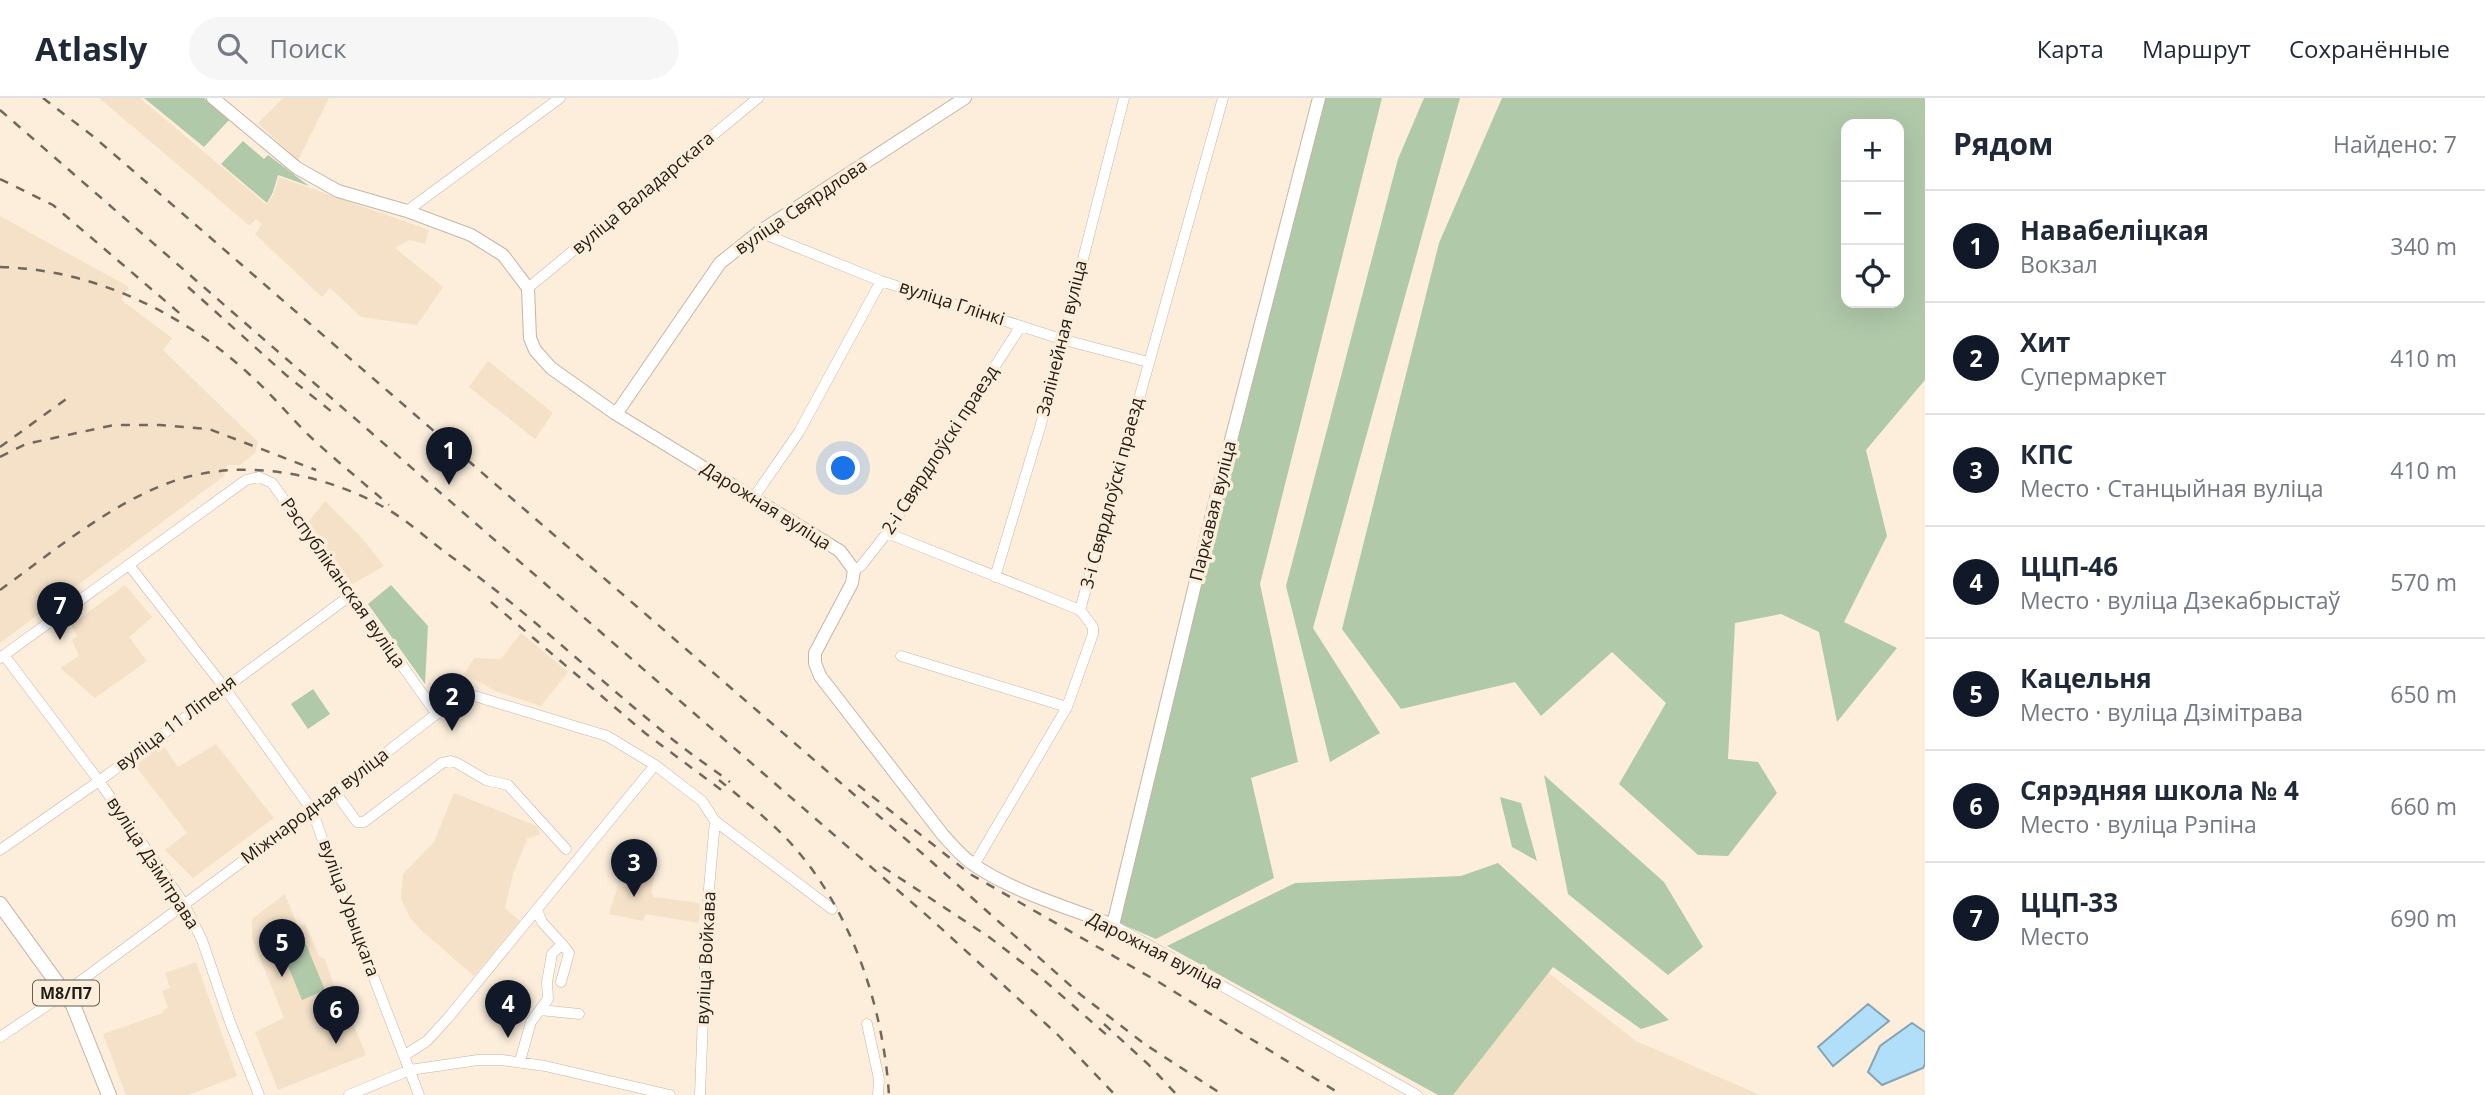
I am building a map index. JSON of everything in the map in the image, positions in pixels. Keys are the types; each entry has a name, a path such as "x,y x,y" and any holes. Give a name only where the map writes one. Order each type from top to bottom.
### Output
{"main road":[{"name":"М8/П7","path":"0,904 73,1005 109,1095"}],"street":[{"path":"213,98 297,168 338,191 407,211 483,242 503,255 528,288"},
{"path":"407,211 559,98"},
{"name":"вуліца Валадарскага","path":"528,288 758,98"},
{"name":"вуліца Свярдлова","path":"616,414 720,263 760,232 965,98"},
{"name":"Залінейная вуліца","path":"995,577 1041,424 1124,98"},
{"name":"3-і Свярдлоўскі праезд","path":"974,865 1067,707 1093,634 1093,626 1080,610 1223,98"},
{"name":"Паркавая вуліца","path":"1113,925 1213,510 1319,98"},
{"name":"вуліца Глінкі","path":"760,232 881,281 1061,339 1148,362"},
{"path":"754,497 799,432 881,281"},
{"name":"Дарожная вуліца","path":"528,288 530,338 535,350 551,368 616,414 840,551 854,570 852,583 815,653 815,663 820,676 943,835 974,865 1008,884 1113,925 1417,1095"},
{"name":"2-і Свярдлоўскі праезд","path":"854,570 861,566 887,533 1021,326"},
{"name":"Рэспубліканская вуліца","path":"2,656 246,480 259,477 272,483 436,713"},
{"path":"887,533 1080,610"},
{"name":"вуліца Урыцкага","path":"129,565 224,687 312,810 419,1095"},
{"name":"вуліца 11 Ліпеня","path":"0,850 99,781 351,595"},
{"name":"вуліца Дзімітрава","path":"2,656 99,781 184,904 202,940 259,1095"},
{"path":"901,656 1067,707"},
{"name":"Міжнародная вуліца","path":"0,1037 312,810 436,713 457,698 468,694 607,736 655,765 702,801 715,821 832,909"},
{"path":"335,792 357,822 364,822 442,763 450,761 486,780 508,785 566,849"},
{"path":"405,1055 427,1041 655,765"},
{"name":"вуліца Войкава","path":"700,1095 707,911 715,821"},
{"path":"537,910 542,922 569,953 561,982"},
{"path":"520,1061 531,1023 548,999 547,982 552,954 562,944"},
{"path":"540,1010 579,1014"},
{"path":"867,1024 879,1079 878,1095"},
{"path":"349,1095 410,1070 478,1060 520,1061 670,1095"}],"shaded area":[{"path":"99,98 140,98 267,205 279,177 429,230 425,244 409,240 395,248 443,287 417,325 361,317 330,288 322,297 255,234 262,224 256,219 250,226"},
{"path":"283,98 329,98 298,160 258,123"},
{"path":"0,216 129,287 121,300 172,338 163,350 258,442 255,453 240,465 227,465 224,476 0,643"},
{"path":"488,361 553,413 535,439 469,387"},
{"path":"325,501 362,538 384,566 351,585 308,522"},
{"path":"125,585 152,617 129,637 147,661 95,698 60,668 79,656 72,640 77,636 71,625"},
{"path":"521,633 568,672 541,706 498,692 464,674 474,658 501,659"},
{"path":"216,744 274,818 193,878 165,850 187,833 135,765 163,745 178,767"},
{"path":"454,793 537,826 540,834 527,839 513,874 505,908 520,921 474,976 421,930 410,918 401,899 403,874 434,842"},
{"path":"637,868 655,875 651,891 654,897 700,903 699,923 646,914 643,921 609,914 618,886 627,887"},
{"path":"285,894 298,927 305,924 319,956 325,959 336,992 342,995 366,1055 278,1090 255,1032 284,1018 252,938 252,919"},
{"path":"196,962 237,1076 188,1095 126,1095 103,1034 163,1013 163,1010 168,1008 162,991 170,988 165,973"},
{"path":"1546,971 1636,1041 1760,1095 1453,1095"}],"green space":[{"path":"144,98 204,98 229,120 204,147"},
{"path":"1323,98 1382,98 1260,584 1298,762 1251,778 1274,878 1156,939 1119,923 1233,449"},
{"path":"1424,98 1460,98 1313,628 1380,733 1330,762 1286,586 1398,159"},
{"path":"1502,98 1925,98 1925,380 1866,450 1887,536 1844,622 1897,648 1837,722 1819,632 1781,614 1735,623 1728,759 1758,762 1777,793 1728,856 1698,855 1619,784 1666,703 1612,652 1541,716 1515,682 1401,709 1342,629 1439,243"},
{"path":"243,141 264,159 268,155 309,186 278,175 267,203 221,164"},
{"path":"391,585 428,626 425,684 368,604"},
{"path":"313,689 330,714 308,729 291,704"},
{"path":"1544,775 1664,882 1703,947 1668,975 1568,894"},
{"path":"1500,797 1521,803 1537,861 1512,847"},
{"path":"1498,863 1669,1020 1641,1029 1553,967 1453,1095 1438,1095 1167,946 1295,883 1461,876"},
{"path":"305,942 325,990 302,1000 282,951"}],"water":[{"path":"1868,1004 1889,1021 1833,1066 1818,1047"},
{"path":"1912,1023 1925,1032 1925,1064 1923,1068 1882,1085 1868,1072 1880,1046"}],"railway":[{"path":"43,98 94,137 924,855 1081,995 1146,1045 1223,1095"},
{"path":"0,110 932,920 1058,1035 1115,1095"},
{"path":"0,179 53,205 184,317"},
{"path":"0,267 34,270 102,285 165,313 195,331 249,374 316,442 389,505"},
{"path":"188,287 286,375 337,416"},
{"path":"0,447 69,397"},
{"path":"0,457 26,444 114,425 160,425 209,429 316,470"},
{"path":"0,590 109,513 132,499 180,479 231,470 257,470 308,477 357,494 407,522 532,620 639,712 730,782"},
{"path":"491,602 645,733 724,792"},
{"path":"719,780 784,836 807,863 844,923 870,990 879,1025 889,1095"},
{"path":"858,785 970,874 1157,981 1342,1095"},
{"path":"883,867 989,937 1037,974 1109,1037"},
{"path":"1104,1024 1177,1095"}],"place":[{"name":"Навабеліцкая","path":"449,485"},
{"name":"ЦЦП-33","path":"60,640"},
{"name":"Хит","path":"452,731"},
{"name":"КПС","path":"634,897"},
{"name":"Кацельня","path":"282,977"},
{"name":"ЦЦП-46","path":"508,1038"},
{"name":"Сярэдняя школа № 4","path":"336,1044"}]}
